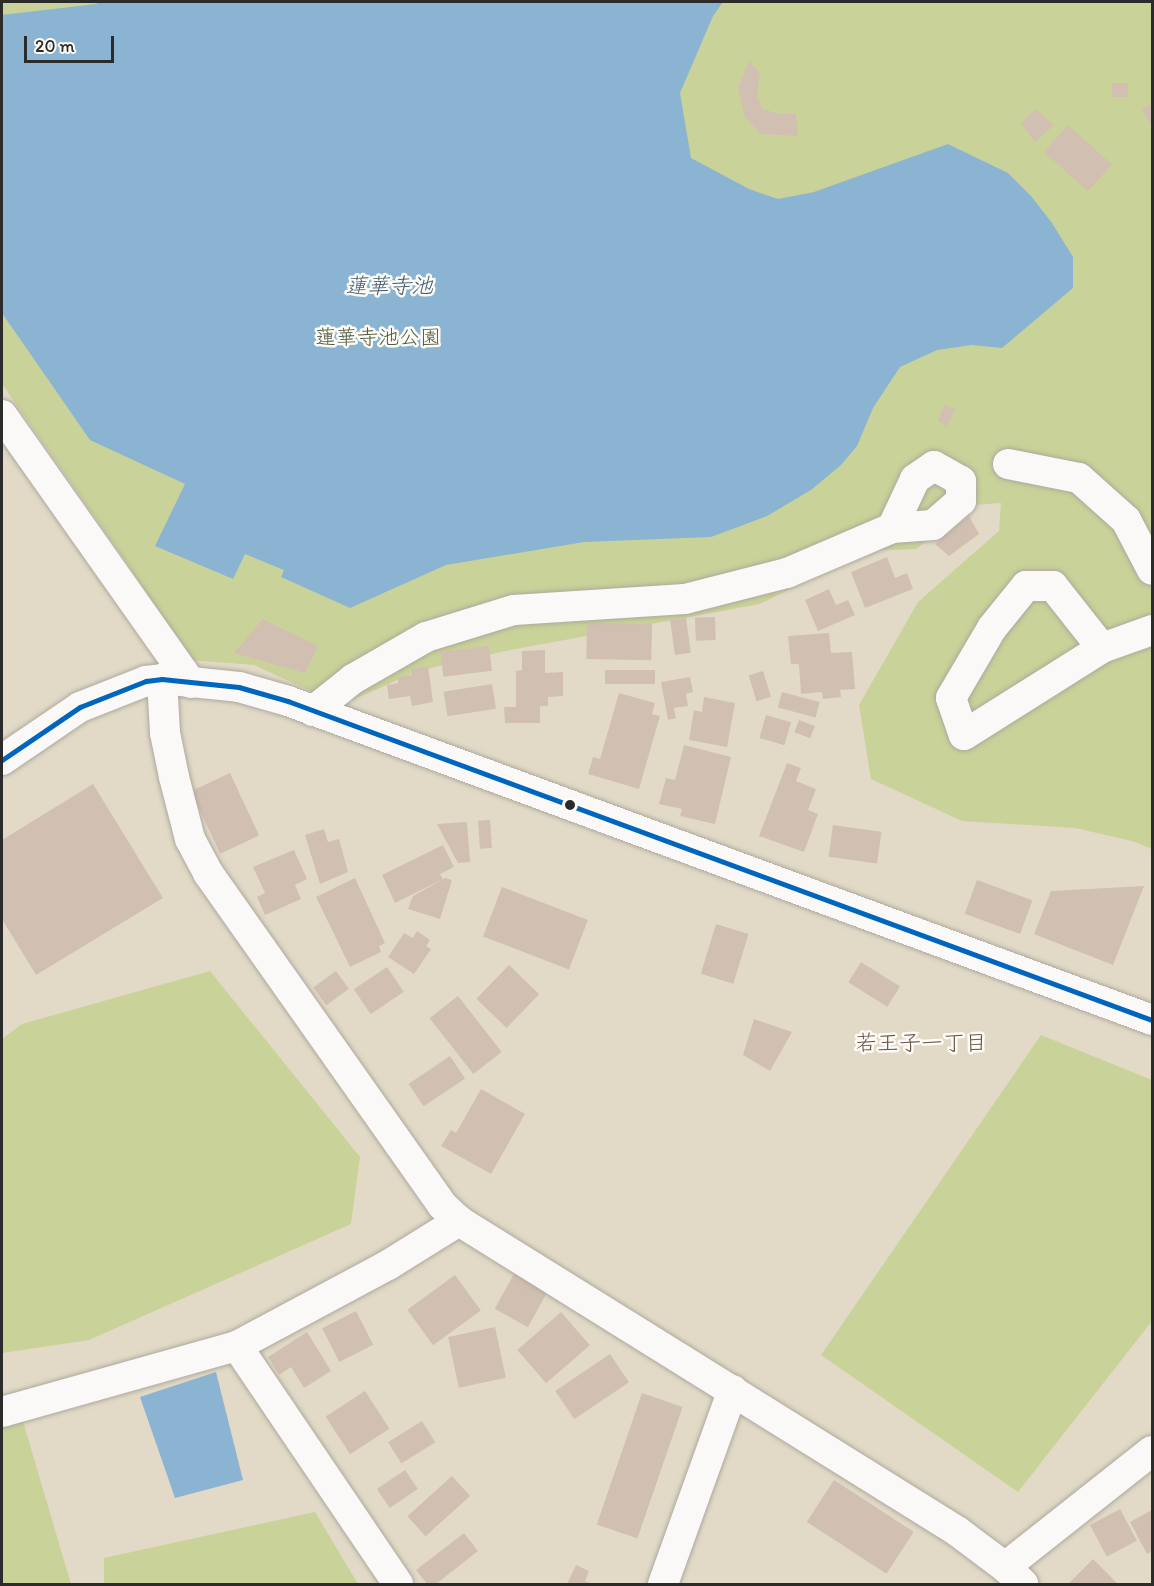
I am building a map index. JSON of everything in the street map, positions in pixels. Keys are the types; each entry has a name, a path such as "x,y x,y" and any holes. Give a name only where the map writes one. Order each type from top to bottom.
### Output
{"street":[{"path":"2,415 177,681 165,733 190,839 208,873 422,1181 459,1221 957,1531 1014,1576 1152,1451"},
{"path":"1008,464 1079,478 1126,520 1152,570"},
{"path":"313,711 353,679 426,637 514,610 685,599 787,573 892,528"},
{"path":"1102,648 1053,586 1026,586 992,628 951,698 964,735 998,716 1102,648 1152,630"},
{"path":"2,760 80,707 146,681 177,681 239,687 313,711 1152,1020"},
{"path":"2,1412 237,1346 388,1265 459,1221"},
{"path":"237,1346 398,1584"},
{"path":"663,1584 733,1390"}],"green space":[{"name":"蓮華寺池","path":"2,2 1152,2 1152,849 1132,841 1075,828 962,821 871,779 859,705 918,602 999,531 1001,503 974,505 916,549 866,551 760,604 510,650 418,671 341,705 254,665 189,660 127,563 2,384"},
{"path":"210,971 360,1157 351,1224 89,1340 2,1353 2,1039 22,1024"},
{"path":"1041,1035 1152,1080 1152,1321 1018,1492 821,1355"},
{"path":"22,1418 71,1584 2,1584 2,1424"},
{"path":"315,1512 358,1584 104,1584 104,1558"}],"water":[{"name":"蓮華寺池","path":"99,2 723,2 713,16 680,93 691,158 749,189 778,199 814,192 948,144 1008,173 1031,196 1052,223 1073,257 1073,288 1002,348 972,345 937,350 900,367 873,408 857,446 841,465 811,490 767,516 711,537 584,542 446,565 350,608 281,577 284,570 245,554 233,579 155,546 185,484 90,440 2,313 2,15"},
{"path":"216,1372 243,1480 175,1498 140,1397"}],"building":[{"path":"749,61 760,73 757,95 762,109 780,114 796,114 798,136 761,134 745,117 738,88"},
{"path":"1112,83 1128,83 1128,97 1112,97"},
{"path":"1152,103 1152,127 1142,109"},
{"path":"1035,109 1054,125 1035,142 1021,124"},
{"path":"1068,125 1112,164 1088,191 1044,152"},
{"path":"944,405 955,409 947,426 938,421"},
{"path":"969,516 979,534 949,556 935,544"},
{"path":"887,557 895,578 907,573 913,589 865,608 851,572"},
{"path":"829,589 836,605 848,600 855,615 818,631 805,600"},
{"path":"715,617 716,640 696,641 695,618"},
{"path":"686,618 691,653 675,655 670,620"},
{"path":"263,619 318,646 305,673 234,653"},
{"path":"587,623 652,624 651,660 586,659"},
{"path":"829,633 831,653 852,652 855,689 840,690 841,697 823,699 822,692 801,694 799,664 791,664 788,636"},
{"path":"489,646 492,671 443,677 440,652"},
{"path":"545,650 545,673 563,672 563,696 548,697 548,706 540,706 540,723 505,723 504,707 516,707 516,671 522,670 522,651"},
{"path":"428,666 433,702 412,706 410,696 389,699 387,685 398,683 398,677 412,675 411,669"},
{"path":"605,670 655,670 655,684 605,684"},
{"path":"763,671 771,697 757,701 749,675"},
{"path":"690,677 693,692 686,694 688,706 674,708 676,718 668,720 661,682"},
{"path":"492,684 496,709 448,716 444,692"},
{"path":"782,692 820,702 816,718 778,707"},
{"path":"619,693 655,703 652,714 660,716 639,789 588,774 593,757 600,759"},
{"path":"704,697 735,703 727,747 689,740 694,710 702,712"},
{"path":"766,715 791,722 784,745 759,738"},
{"path":"799,720 815,726 810,738 794,732"},
{"path":"684,745 731,757 715,824 680,816 682,809 659,804 666,778 675,780"},
{"path":"787,763 801,768 796,781 816,789 808,810 818,814 804,852 759,836"},
{"path":"230,773 259,836 220,854 191,791"},
{"path":"93,784 163,898 36,975 2,919 2,840"},
{"path":"490,820 492,848 480,849 478,821"},
{"path":"467,822 470,862 458,863 437,824"},
{"path":"833,825 882,832 877,864 829,857"},
{"path":"324,829 328,842 339,839 348,872 320,884 305,835"},
{"path":"443,845 454,867 440,874 443,879 395,903 382,875"},
{"path":"294,850 307,879 295,885 301,899 265,915 257,897 265,893 253,867"},
{"path":"355,878 385,943 379,946 381,952 350,967 316,897"},
{"path":"445,878 452,880 440,919 408,909 413,896"},
{"path":"977,880 1032,900 1020,934 965,914"},
{"path":"1144,886 1113,965 1034,934 1051,891"},
{"path":"502,887 588,920 569,969 483,936"},
{"path":"716,924 749,934 733,984 701,974"},
{"path":"417,931 430,940 426,946 431,949 414,974 388,957 404,933 413,938"},
{"path":"861,962 900,986 887,1007 848,982"},
{"path":"509,965 539,994 507,1028 476,999"},
{"path":"387,967 404,992 371,1014 354,989"},
{"path":"336,971 349,989 326,1005 313,987"},
{"path":"458,996 502,1052 473,1074 430,1018"},
{"path":"754,1019 792,1032 770,1071 743,1055"},
{"path":"450,1056 465,1078 424,1106 409,1084"},
{"path":"481,1089 525,1114 491,1174 441,1146 451,1130 456,1133"},
{"path":"515,1272 548,1290 528,1327 495,1309"},
{"path":"455,1275 481,1311 433,1345 407,1310"},
{"path":"356,1311 373,1345 339,1362 322,1328"},
{"path":"561,1312 590,1345 546,1383 517,1350"},
{"path":"495,1327 506,1378 459,1388 448,1337"},
{"path":"307,1332 331,1371 304,1388 291,1367 279,1375 268,1357"},
{"path":"610,1354 629,1382 574,1419 555,1391"},
{"path":"365,1391 390,1429 350,1454 326,1417"},
{"path":"642,1393 683,1407 637,1538 597,1524"},
{"path":"422,1421 435,1442 401,1463 388,1442"},
{"path":"405,1470 418,1489 390,1508 377,1489"},
{"path":"452,1476 470,1496 425,1536 407,1516"},
{"path":"834,1480 914,1532 886,1574 807,1522"},
{"path":"1120,1509 1137,1541 1107,1557 1090,1525"},
{"path":"1152,1510 1152,1551 1147,1554 1130,1522"},
{"path":"464,1533 478,1551 436,1584 427,1584 416,1570"},
{"path":"1093,1559 1118,1584 1068,1584"},
{"path":"576,1565 589,1571 585,1581 592,1584 567,1584"}],"transit line":[{"path":"2,760 80,707 146,681 162,679 239,687 288,701 1152,1020"}],"district":[{"name":"若王子一丁目","path":"921,1043"}],"park label":[{"name":"蓮華寺池公園","path":"378,337"}]}
